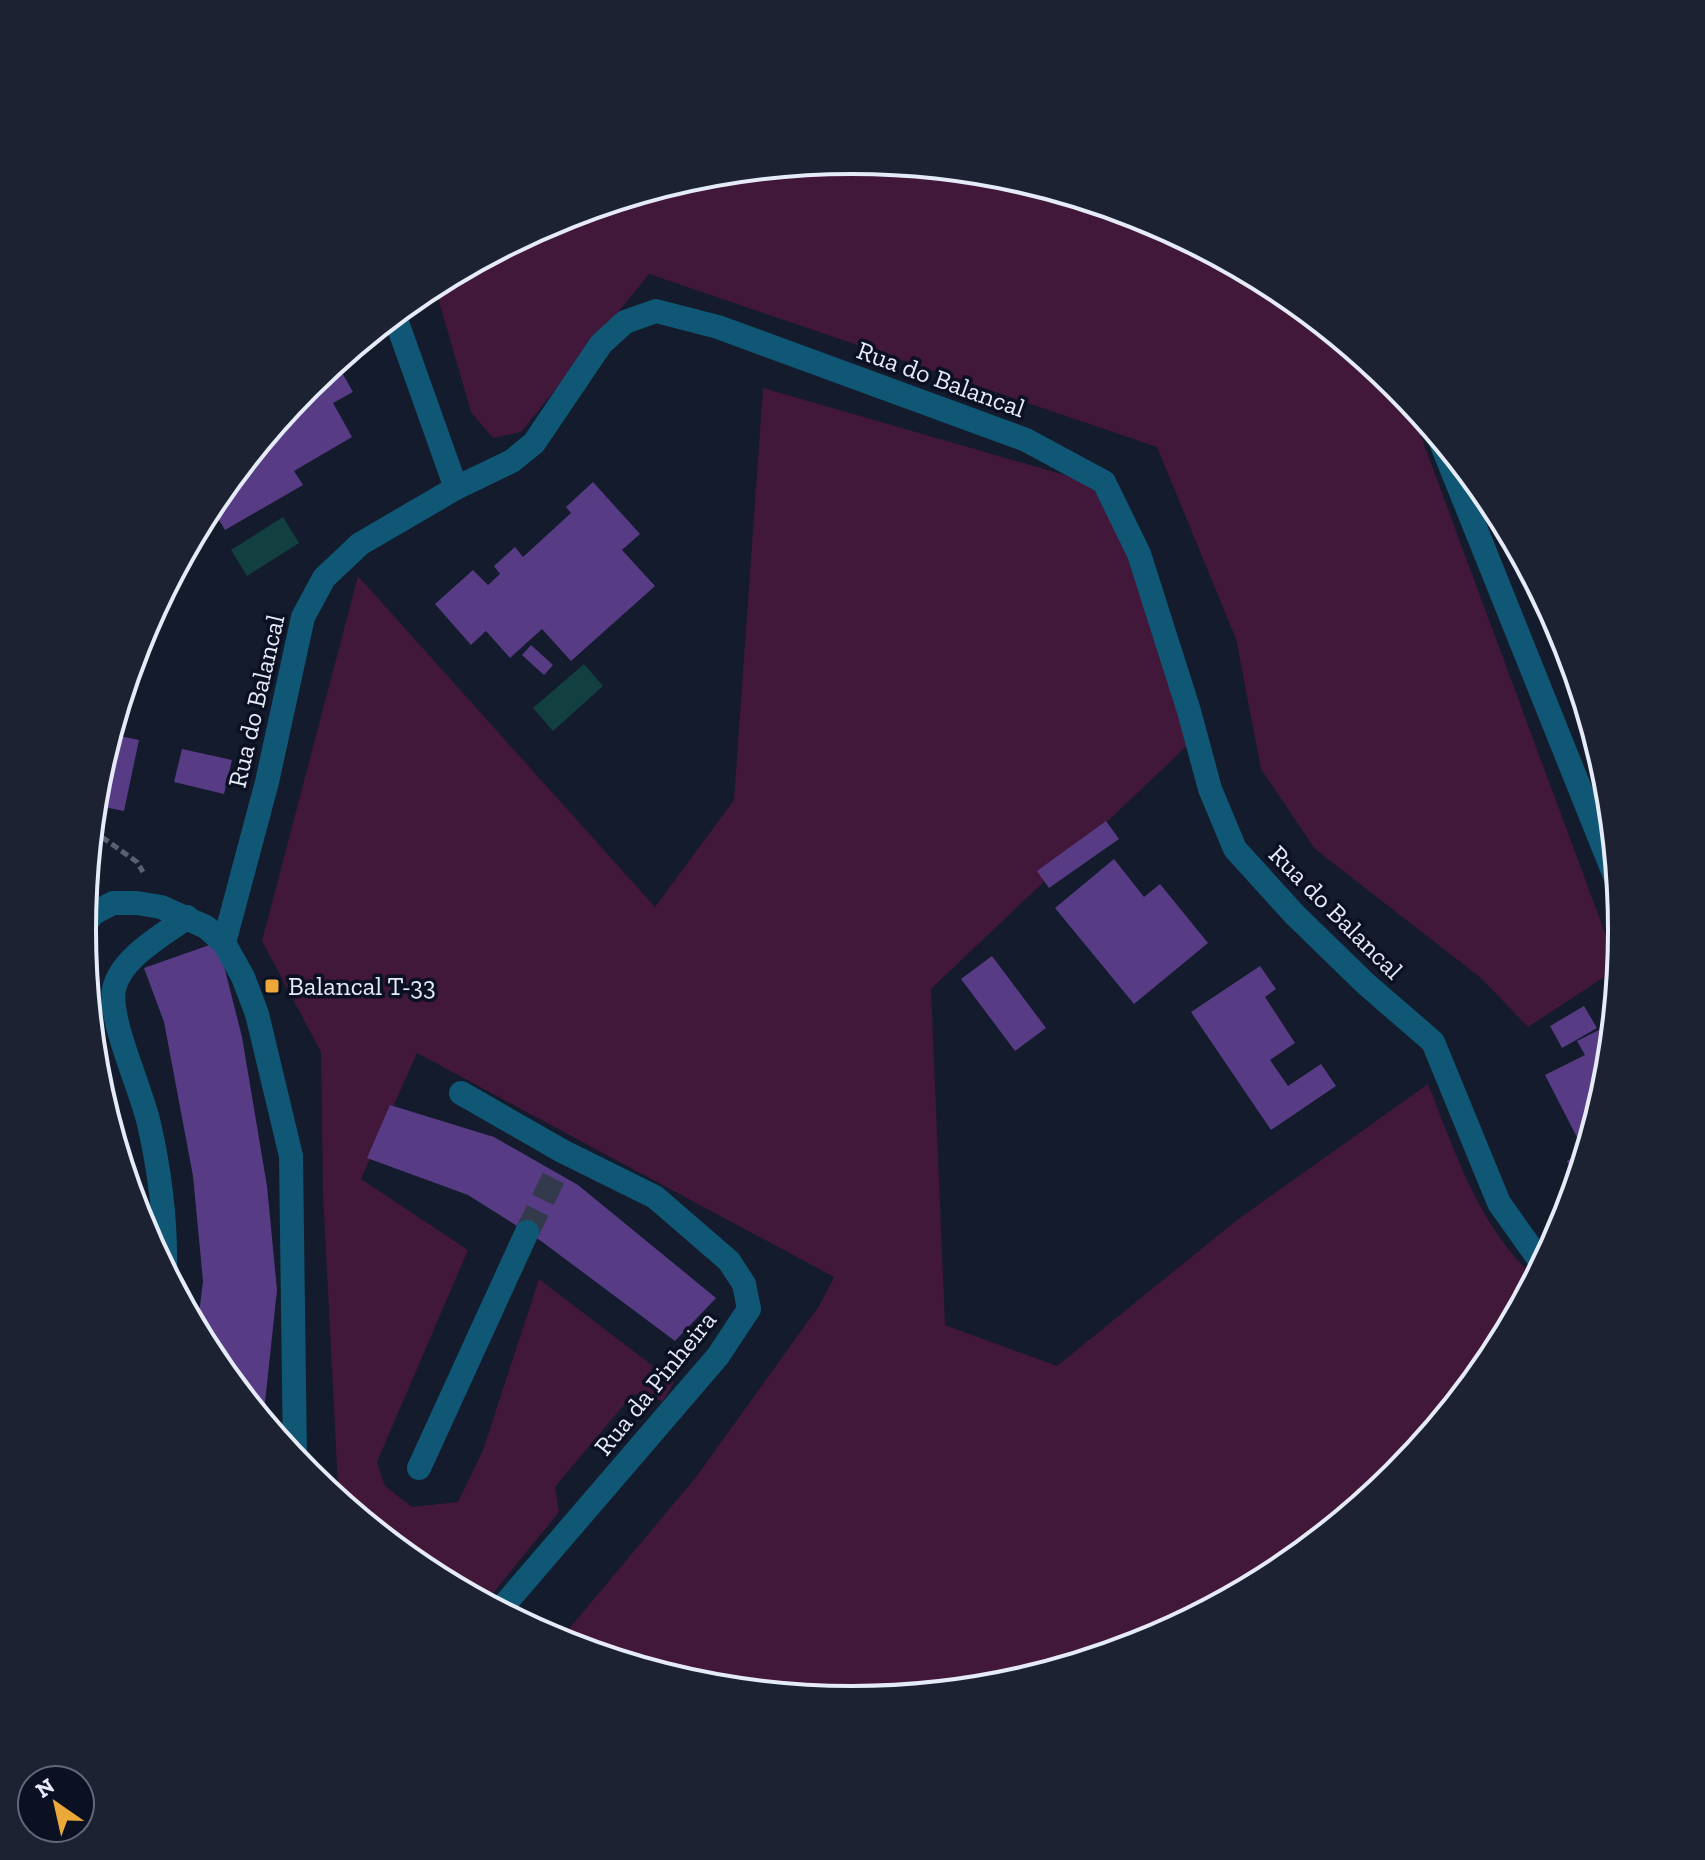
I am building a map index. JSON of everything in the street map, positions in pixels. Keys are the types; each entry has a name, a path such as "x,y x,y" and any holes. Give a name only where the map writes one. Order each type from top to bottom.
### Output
{"street":[{"name":"Rua do Balancal","path":"224,943 267,782 303,617 324,578 360,544 456,488 512,461 534,443 601,344 625,322 656,311 718,327 1026,440 1104,482 1139,554 1189,711 1210,789 1235,849 1295,915 1355,974 1433,1042 1499,1203 1536,1255"},
{"path":"398,326 456,488"},
{"path":"1450,466 1605,850"},
{"path":"97,912 113,903 137,903 161,907 206,927 224,943 243,977 257,1014 291,1156 295,1440"},
{"path":"166,1246 161,1181 149,1121 114,1009 114,988 121,972 133,958 187,917"},
{"name":"Rua da Pinheira","path":"461,1093 559,1162 655,1197 729,1261 744,1284 749,1309 718,1356 507,1602"},
{"path":"419,1468 527,1232"}],"path":[{"path":"102,837 137,862 161,907"}],"shaded area":[{"path":"803,175 902,175 951,180 1048,199 1142,231 1187,252 1273,301 1313,330 1351,361 1418,427 1608,942 1607,975 1528,1027 1481,978 1315,849 1261,769 1236,639 1157,447 649,274 521,432 493,438 471,412 438,297 474,275 563,231 657,199 705,188"},
{"path":"763,388 1103,486 1190,743 931,989 945,1325 1057,1366 1237,1220 1428,1084 1459,1163 1484,1213 1528,1271 1482,1350 1453,1391 1387,1465 1351,1499 1273,1559 1187,1608 1096,1646 1000,1672 902,1685 803,1685 705,1672 657,1661 567,1631 696,1477 819,1306 834,1277 417,1053 361,1179 468,1250 377,1462 385,1486 412,1507 458,1502 483,1450 539,1279 674,1382 663,1401 633,1394 555,1487 559,1512 492,1594 432,1559 338,1484 323,1193 321,1052 262,941 358,576 655,907 734,800"},
{"path":"283,517 299,543 247,576 231,550"},
{"path":"584,664 603,686 553,731 533,708"}],"building":[{"path":"342,372 353,392 333,403 352,437 294,471 303,485 225,530 218,518 252,469 284,431"},
{"path":"593,482 640,534 622,550 655,586 571,661 542,629 510,658 486,631 471,645 435,604 473,570 488,585 500,574 494,566 515,547 523,557 571,513 566,507"},
{"path":"531,645 553,665 544,675 522,655"},
{"path":"121,736 139,740 124,811 106,807"},
{"path":"182,749 232,760 224,794 174,782"},
{"path":"1106,821 1119,839 1049,888 1037,871"},
{"path":"1114,859 1144,897 1160,884 1208,943 1134,1004 1055,908"},
{"path":"218,942 242,1037 267,1186 277,1290 265,1406 199,1312 203,1281 193,1176 164,1022 144,968"},
{"path":"992,956 1046,1028 1015,1051 961,979"},
{"path":"1260,966 1276,989 1265,997 1295,1043 1270,1060 1288,1086 1321,1064 1336,1086 1271,1130 1191,1012"},
{"path":"1584,1006 1597,1028 1562,1048 1550,1026"},
{"path":"1603,1028 1579,1141 1545,1075 1585,1055 1577,1041"},
{"path":"390,1105 494,1137 578,1185 716,1298 675,1341 541,1241 468,1195 367,1158"}],"tunnel":[{"path":"527,1232 556,1173"}],"place":[{"name":"Balancal T-33","path":"272,986"}]}
